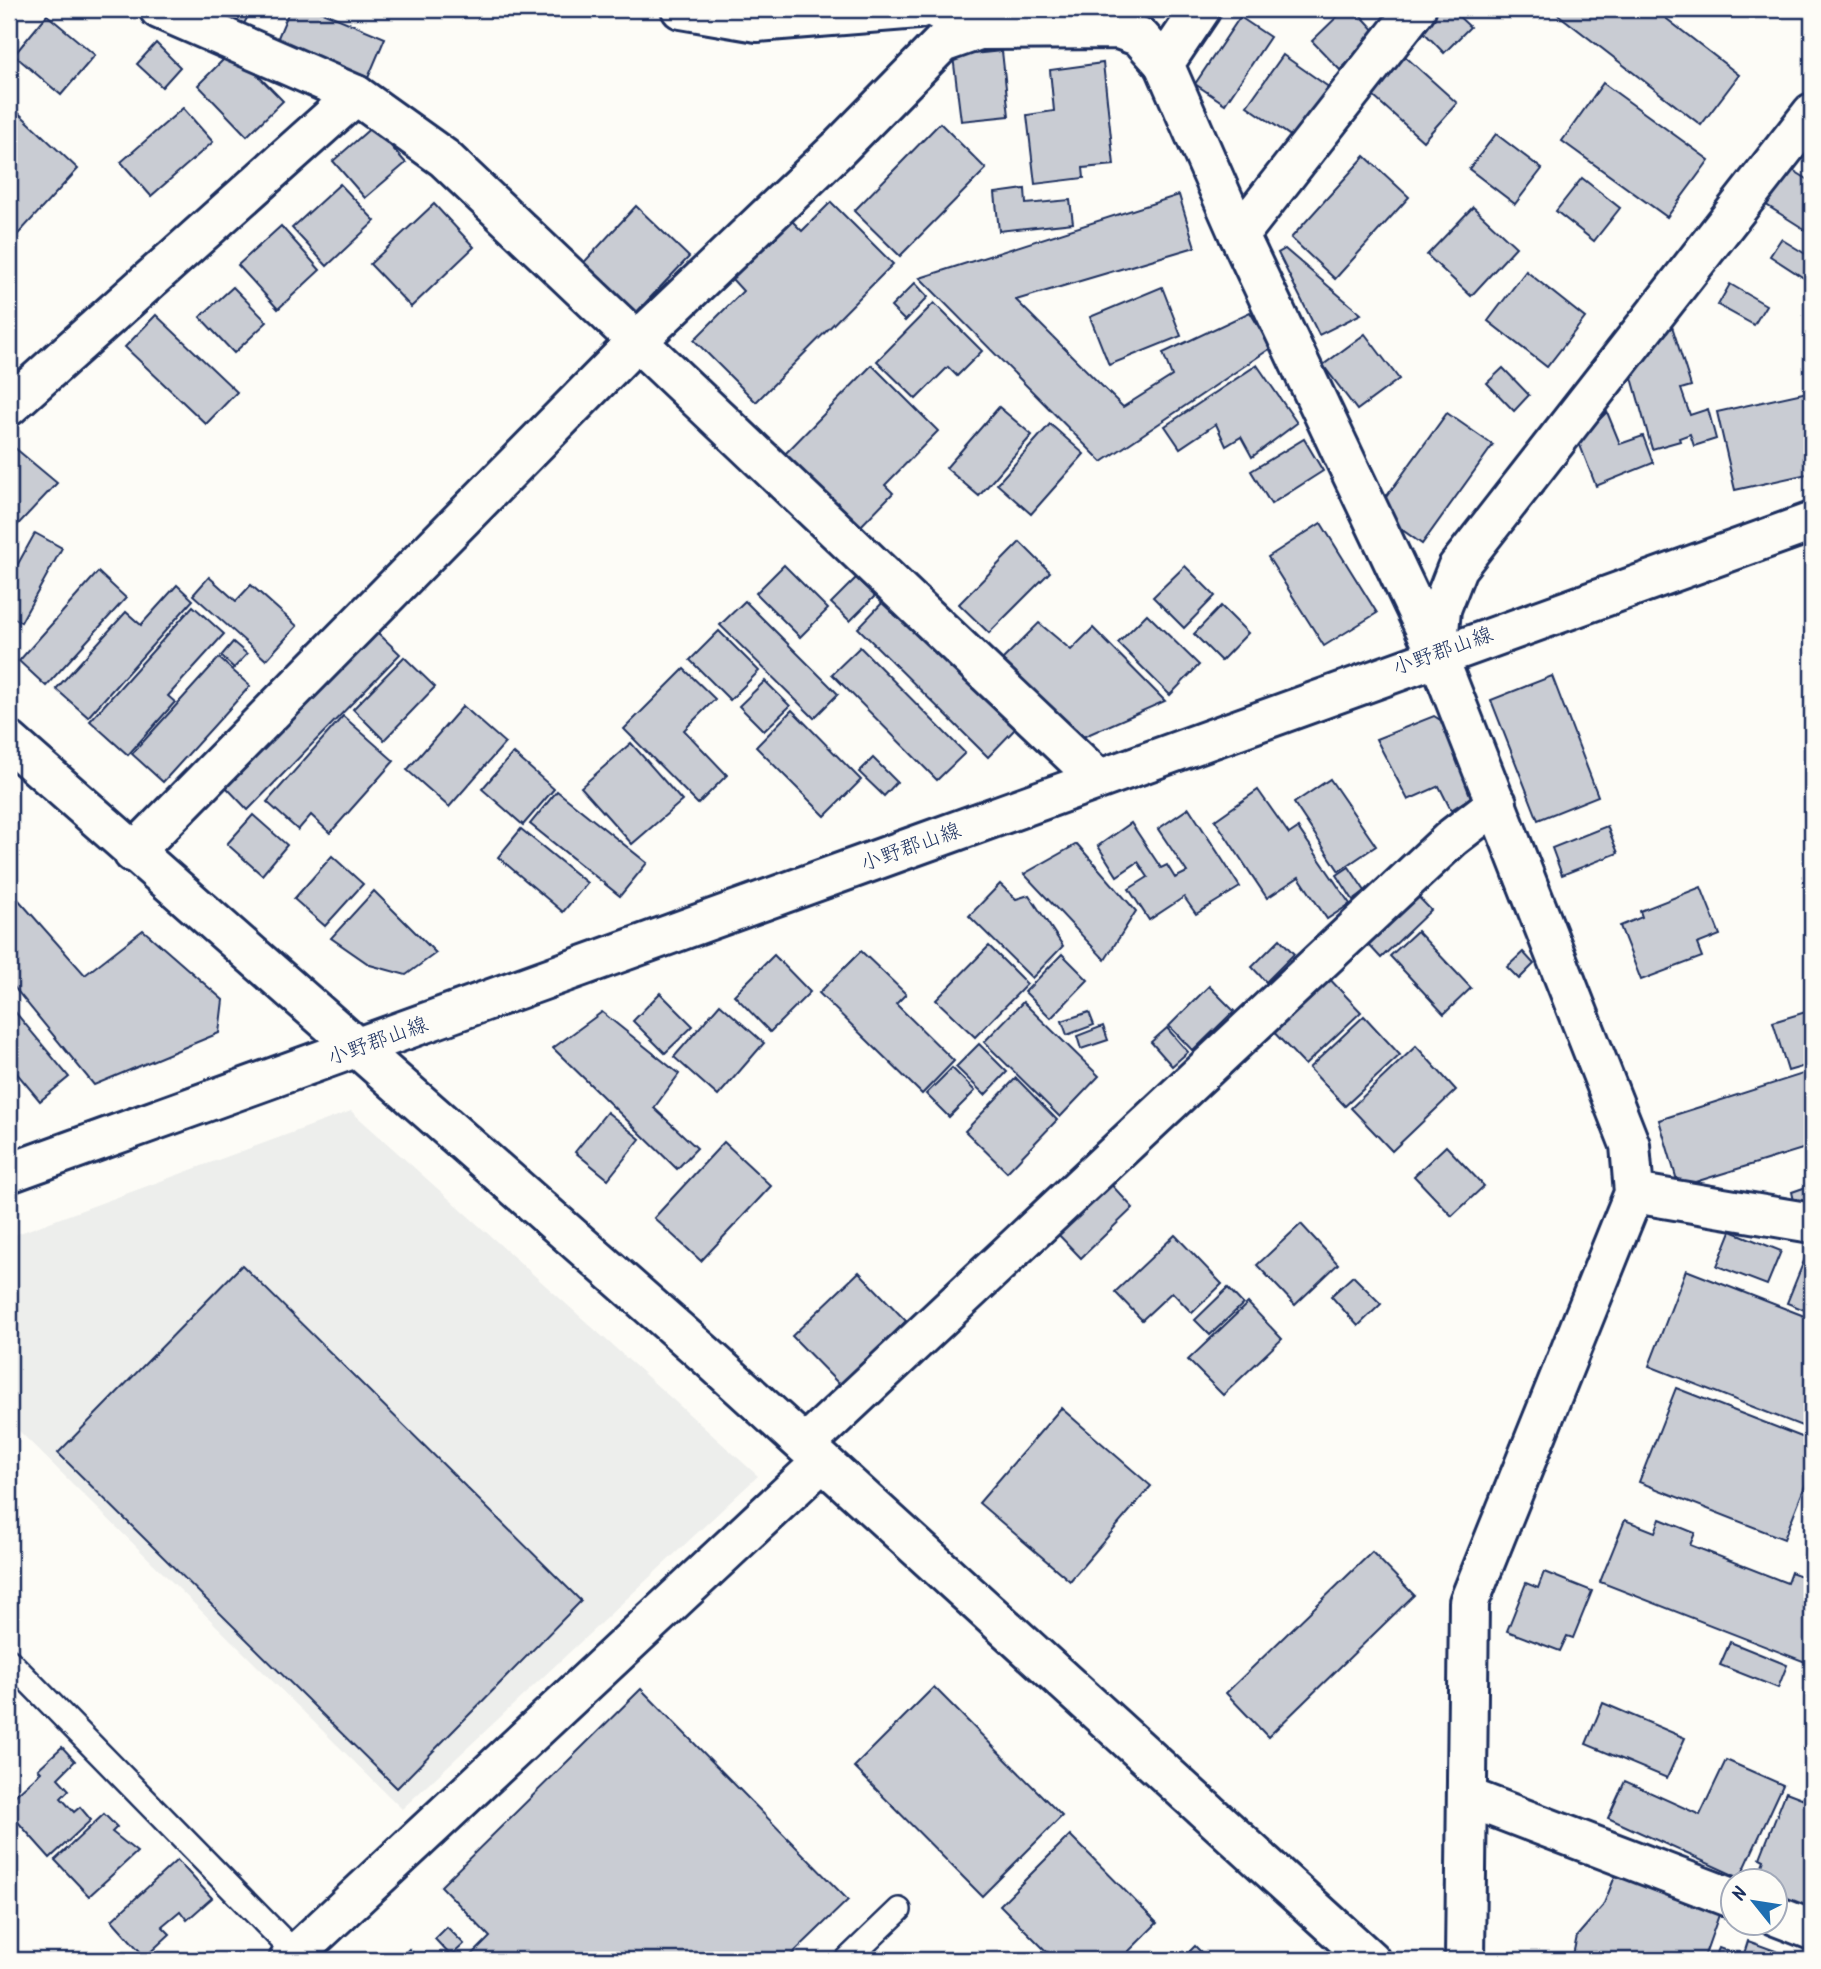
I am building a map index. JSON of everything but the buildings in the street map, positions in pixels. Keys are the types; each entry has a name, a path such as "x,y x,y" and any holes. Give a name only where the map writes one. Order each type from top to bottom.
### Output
{"street":[{"path":"159,9 356,96 444,158 635,343 1098,779"},
{"path":"681,9 757,22 918,9"},
{"path":"936,9 979,30"},
{"path":"1164,64 1201,9"},
{"path":"1239,235 1416,9"},
{"path":"133,853 635,343 839,148 942,43 979,30 1118,29 1140,37 1164,64 1239,235 1437,654 1630,1145 1634,1193 1469,1602 1465,1960"},
{"path":"9,406 356,96"},
{"path":"1437,654 1440,609 1457,568 1812,113"},
{"name":"小野郡山線","path":"9,1173 361,1049 1437,654 1812,522"},
{"path":"9,741 133,853 361,1049 813,1453 1370,1960"},
{"path":"293,1957 1452,836 1497,803"},
{"path":"1634,1193 1812,1223"},
{"path":"1467,1797 1720,1894"},
{"path":"1790,1921 1812,1930"}],"lane":[{"path":"9,1661 293,1957"},
{"path":"847,1960 899,1910"}],"shaded area":[{"path":"351,1111 758,1476 402,1809 9,1421 9,1237"}]}
